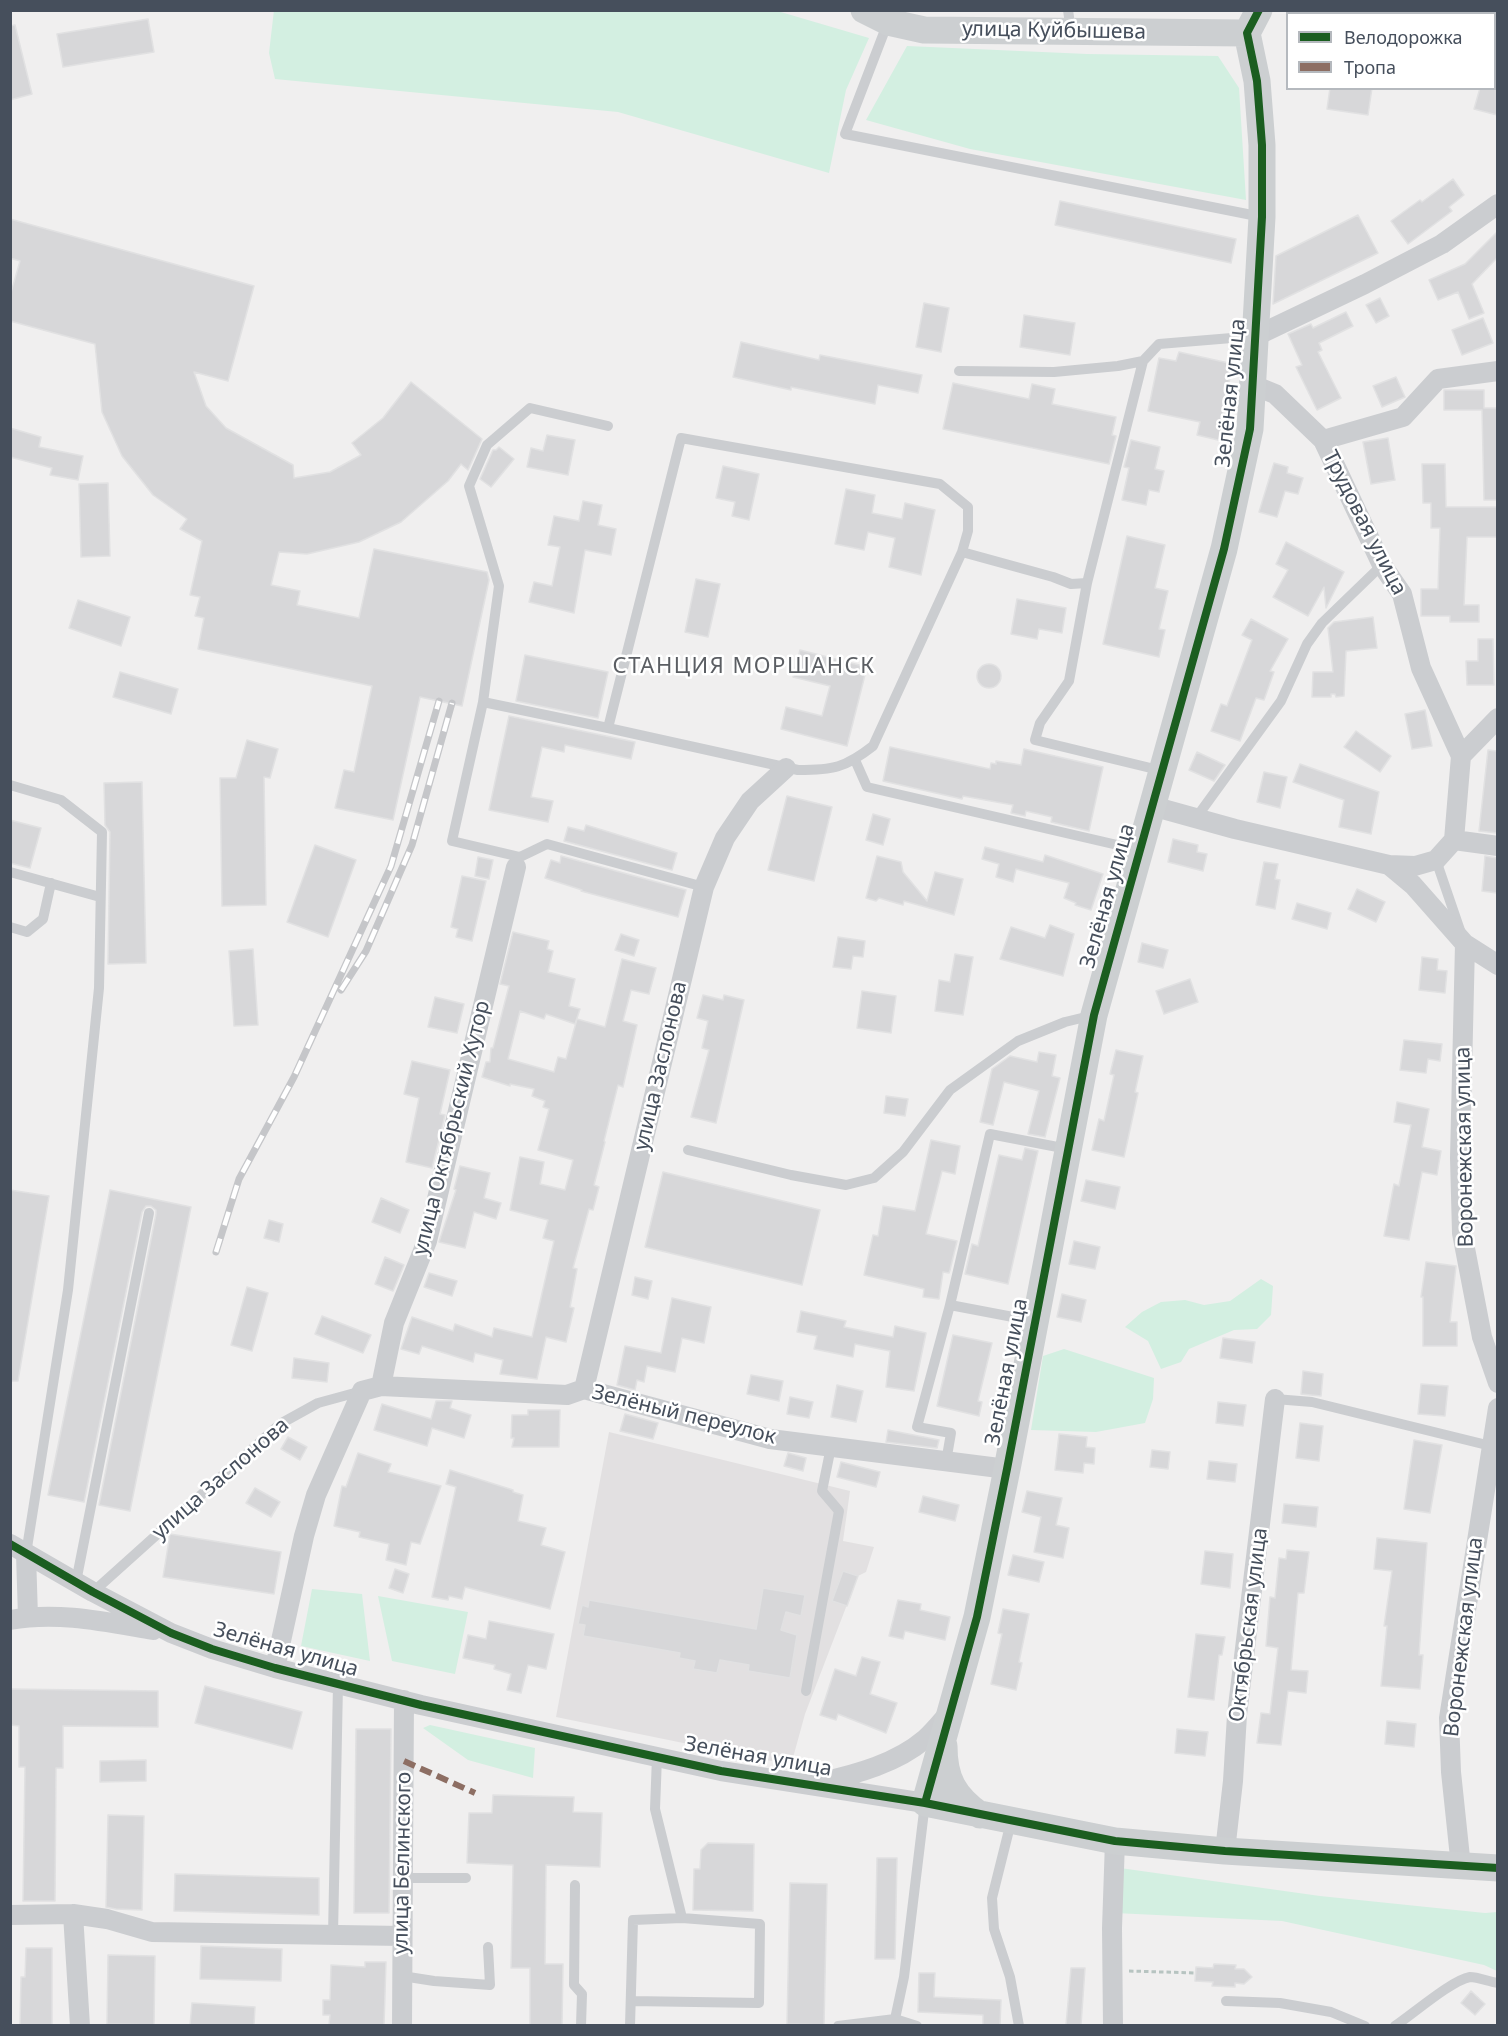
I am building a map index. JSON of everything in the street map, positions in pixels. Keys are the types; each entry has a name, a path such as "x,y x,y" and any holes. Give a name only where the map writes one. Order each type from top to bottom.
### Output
{"street":[{"name":"улица Куйбышева","path":"864,10 888,22 924,30 1070,21 1253,22"},
{"name":"Зелёная улица","path":"18,1549 171,1633 275,1668 404,1700 721,1771 925,1803 977,1617 1008,1469 1094,1015 1224,549 1250,429 1262,217 1263,144 1253,22"},
{"path":"1256,336 1442,244 1497,204"},
{"path":"1253,385 1275,394 1323,440 1402,417 1438,379 1497,371"},
{"name":"Трудовая улица","path":"1323,440 1382,565 1402,594 1421,668 1461,756 1454,840"},
{"path":"1461,756 1497,718"},
{"name":"улица Заслонова","path":"584,1389 704,887 725,838 750,801 786,768"},
{"path":"1152,806 1389,866 1415,866 1436,860 1454,840 1497,846"},
{"name":"улица Октябрьский Хутор","path":"381,1386 394,1323 427,1241 518,862"},
{"path":"1389,866 1413,885 1465,944 1497,965"},
{"name":"Воронежская улица","path":"1465,944 1460,1158 1462,1233 1482,1337 1497,1383"},
{"name":"Зелёный переулок","path":"362,1391 381,1386 567,1395 584,1389 770,1439 1008,1469"},
{"path":"275,1668 304,1536 316,1495 362,1391"},
{"name":"Октябрьская улица","path":"1225,1851 1233,1781 1237,1715 1275,1399"},
{"name":"Воронежская улица","path":"1461,1867 1451,1772 1449,1718 1497,1408"},
{"path":"18,1549 19,1618"},
{"name":"Зелёная улица","path":"19,1618 72,1617 171,1633"},
{"name":"улица Белинского","path":"402,2025 404,1700"},
{"path":"809,1784 870,1768 903,1754 947,1723"},
{"path":"947,1723 944,1758 953,1789 963,1803 981,1815"},
{"path":"925,1803 1115,1841 1225,1851 1497,1868"},
{"path":"1113,2025 1115,1841"},
{"path":"73,1914 80,2025"},
{"path":"10,1915 73,1914 107,1919 152,1932 402,1936"}],"lane":[{"path":"888,22 845,134 1262,217"},
{"path":"1163,771 1035,740 1040,723 1069,681 1088,583 1143,361 1159,344 1256,336"},
{"path":"959,371 1054,372 1118,366 1143,361"},
{"path":"608,426 530,408 487,445 469,486 499,586 483,702 452,841 518,862 547,844 704,887"},
{"path":"483,702 786,768 830,770 855,760 873,746 962,552 968,531 968,507 940,484 681,438 608,728"},
{"path":"962,552 1071,584 1088,583"},
{"path":"1196,818 1281,701 1307,644 1322,623 1382,565"},
{"path":"855,760 867,787 1140,850"},
{"path":"10,785 61,800 102,832 99,988 68,1290 18,1549"},
{"path":"1436,860 1465,944"},
{"path":"10,872 100,897"},
{"path":"10,927 27,932 43,919 51,883"},
{"path":"688,1150 791,1175 846,1185 874,1178 903,1152 950,1090 1018,1041 1065,1022 1094,1015"},
{"path":"946,1462 951,1433 918,1427 950,1305 990,1134 1068,1149"},
{"path":"76,1582 150,1212"},
{"path":"950,1305 1035,1322"},
{"name":"улица Заслонова","path":"93,1592 280,1424 318,1403 362,1391"},
{"path":"1275,1399 1312,1402 1491,1446"},
{"path":"806,1691 838,1511 822,1491 831,1447"},
{"path":"333,1935 338,1684"},
{"path":"657,1757 655,1809 682,1918"},
{"path":"895,2019 904,1977 925,1803"},
{"path":"1011,1821 992,1898 994,1929 1010,1977 1019,2025"},
{"path":"403,1878 466,1878"},
{"path":"575,1886 574,1984 582,1994 581,2025"},
{"path":"630,2025 633,1920 682,1918 760,1924 759,2003 631,2001"},
{"path":"402,1976 490,1985 488,1947"},
{"path":"1395,2025 1420,2009 1444,1989 1470,1977 1497,1983"},
{"path":"1226,2001 1280,2003 1331,2012 1365,2025"},
{"path":"838,2025 895,2019 917,2025"}],"path":[{"path":"1112,1970 1196,1972"}],"shaded area":[{"path":"609,1432 850,1491 843,1541 874,1547 866,1572 858,1576 805,1714 791,1765 556,1717"}],"green space":[{"path":"274,10 774,10 869,38 846,90 829,173 618,112 275,79 269,53"},
{"path":"907,46 1087,54 1218,56 1239,88 1246,200 970,149 866,120"},
{"path":"1261,1279 1273,1286 1271,1315 1257,1329 1234,1330 1189,1349 1181,1362 1161,1369 1148,1341 1125,1327 1142,1312 1161,1302 1185,1300 1204,1305 1230,1301"},
{"path":"1064,1349 1154,1378 1153,1399 1145,1423 1096,1432 1031,1430 1043,1356"},
{"path":"312,1589 362,1594 370,1661 301,1646"},
{"path":"378,1596 468,1612 455,1674 392,1661"},
{"path":"430,1725 535,1748 533,1778 468,1760 423,1728"},
{"path":"1120,1868 1320,1896 1485,1913 1497,1912 1497,1971 1484,1965 1282,1921 1115,1913"}],"building":[{"path":"148,19 154,52 63,67 57,34"},
{"path":"15,25 32,94 10,100 10,26"},
{"path":"1497,88 1497,115 1474,109 1479,90 1496,90"},
{"path":"1330,90 1372,90 1368,115 1327,109"},
{"path":"1453,179 1464,195 1449,207 1452,211 1408,244 1391,221"},
{"path":"1060,201 1236,239 1231,263 1055,225"},
{"path":"1358,215 1378,253 1273,304 1276,256"},
{"path":"10,219 254,286 228,381 194,372 206,406 226,428 293,465 294,478 330,472 361,455 352,443 383,418 411,382 482,439 468,470 461,464 448,481 401,522 359,542 307,554 279,552 271,585 300,591 297,605 359,618 374,549 487,572 489,580 462,706 420,697 393,820 335,808 344,770 354,772 372,686 198,649 204,618 195,616 200,597 190,595 202,541 180,529 187,519 153,495 122,456 102,412 95,344 10,321 10,296 20,261 10,258"},
{"path":"1497,232 1497,258 1472,284 1484,313 1469,319 1458,292 1438,300 1429,280 1465,264"},
{"path":"1380,298 1389,316 1376,323 1366,305"},
{"path":"924,303 949,308 941,352 916,347"},
{"path":"1346,312 1353,326 1319,343 1322,350 1318,352 1341,398 1317,410 1296,367 1302,365 1288,334 1311,324 1313,328"},
{"path":"1024,315 1075,323 1070,355 1020,347"},
{"path":"1483,318 1493,343 1462,355 1452,330"},
{"path":"741,342 819,360 820,355 922,375 918,393 878,385 875,404 791,387 791,390 733,377"},
{"path":"1179,352 1233,364 1223,410 1228,411 1222,441 1197,435 1200,422 1148,411 1159,358 1176,361"},
{"path":"1396,377 1405,397 1382,407 1373,386"},
{"path":"953,383 1029,399 1032,384 1055,389 1052,404 1116,417 1112,435 1116,436 1109,464 943,429"},
{"path":"1444,390 1484,390 1484,408 1497,408 1497,500 1484,500 1482,410 1444,410"},
{"path":"10,428 41,437 39,447 83,456 78,480 50,475 52,468 10,457"},
{"path":"547,435 575,440 568,475 527,467 531,448 543,451"},
{"path":"1388,438 1395,480 1371,484 1363,442"},
{"path":"1131,440 1160,447 1155,469 1164,471 1159,492 1149,490 1146,505 1122,500 1129,468 1124,467"},
{"path":"499,447 514,459 491,487 480,479 493,450"},
{"path":"1274,463 1288,467 1287,473 1303,478 1298,494 1285,491 1277,517 1259,512"},
{"path":"1422,464 1445,464 1446,507 1497,507 1497,537 1467,537 1464,605 1479,605 1479,622 1450,622 1450,616 1421,616 1421,589 1438,589 1440,528 1431,528 1431,503 1423,503"},
{"path":"723,466 759,474 749,520 732,516 735,502 716,498"},
{"path":"108,483 110,556 81,557 79,484"},
{"path":"846,489 875,495 872,513 902,519 905,503 935,510 921,575 889,567 895,538 868,532 864,550 835,544"},
{"path":"583,501 602,505 598,525 616,529 611,555 585,550 574,613 529,602 534,582 552,586 560,547 548,545 554,516 579,521"},
{"path":"1127,536 1165,545 1155,588 1168,591 1159,629 1165,630 1159,657 1103,644"},
{"path":"1286,542 1344,572 1326,608 1324,587 1308,616 1273,597 1288,570 1276,564"},
{"path":"696,579 720,584 708,637 685,632"},
{"path":"1017,599 1066,608 1062,633 1039,629 1037,639 1011,634"},
{"path":"78,600 130,617 121,646 69,628"},
{"path":"1373,617 1377,648 1346,651 1344,696 1336,697 1335,694 1331,694 1331,697 1312,697 1313,672 1333,672 1328,628 1334,622"},
{"path":"1251,619 1288,639 1270,671 1274,672 1264,700 1256,698 1240,741 1211,731 1221,704 1227,706 1252,640 1242,635"},
{"path":"1478,639 1493,639 1494,685 1467,685 1466,661 1478,661"},
{"path":"800,650 867,667 847,746 781,729 786,707 822,716 830,686 793,677"},
{"path":"525,655 608,672 598,718 516,701"},
{"path":"989,664 998,667 1001,676 998,685 989,688 980,685 977,676 980,667"},
{"path":"120,672 178,689 171,714 113,697"},
{"path":"1425,710 1432,746 1412,749 1405,714"},
{"path":"509,716 635,742 631,759 565,745 564,752 542,747 531,797 553,801 548,822 489,810"},
{"path":"1356,731 1391,756 1380,772 1344,747"},
{"path":"247,740 278,749 270,778 264,777 266,905 222,906 220,778 236,778"},
{"path":"890,747 990,769 991,763 996,764 996,761 1021,765 1024,749 1103,767 1089,831 1051,822 1052,817 1026,811 1025,816 1011,813 1013,805 963,796 962,799 883,781"},
{"path":"1488,750 1497,751 1497,833 1479,831"},
{"path":"1197,752 1225,765 1214,781 1189,770"},
{"path":"1300,764 1379,792 1371,834 1339,827 1344,800 1293,782"},
{"path":"1264,772 1287,777 1280,808 1257,802"},
{"path":"142,782 146,963 108,964 110,832 105,825 104,783"},
{"path":"787,796 832,807 814,881 768,870"},
{"path":"873,814 890,819 883,845 866,840"},
{"path":"10,820 41,828 30,868 10,863"},
{"path":"586,825 677,853 672,870 564,841 568,827 584,831"},
{"path":"1173,839 1198,845 1197,852 1207,854 1203,871 1168,862"},
{"path":"315,845 356,860 328,937 287,922"},
{"path":"985,847 1043,862 1045,855 1103,874 1091,910 1075,905 1076,903 1064,898 1069,883 1016,869 1013,882 996,877 999,864 982,859"},
{"path":"561,856 686,890 678,917 581,891 545,878 551,860 560,863"},
{"path":"877,856 901,862 903,872 927,901 935,872 963,879 954,915 904,901 903,905 879,898 876,901 866,898"},
{"path":"1485,856 1497,858 1497,893 1482,891"},
{"path":"478,857 493,860 489,879 475,876"},
{"path":"1264,862 1278,864 1275,879 1280,880 1275,909 1256,905"},
{"path":"462,876 486,881 472,941 456,937 458,929 451,927"},
{"path":"1357,889 1385,902 1376,922 1348,909"},
{"path":"1297,903 1331,913 1327,929 1292,919"},
{"path":"1050,925 1074,934 1063,976 1000,959 1011,927 1045,938"},
{"path":"513,932 549,941 547,949 553,951 548,972 575,979 569,1006 580,1009 575,1024 546,1014 544,1019 520,1011 508,1059 554,1072 558,1057 566,1059 577,1019 605,1027 622,959 656,968 649,994 631,990 623,1021 637,1025 623,1087 618,1085 604,1141 594,1185 599,1187 593,1210 589,1209 573,1268 577,1269 570,1307 574,1308 566,1342 546,1337 537,1379 500,1374 503,1360 475,1353 473,1362 422,1346 419,1354 401,1349 412,1317 453,1331 455,1324 492,1337 494,1328 532,1337 554,1241 543,1238 548,1220 510,1210 520,1157 544,1162 540,1184 565,1190 573,1160 538,1150 549,1109 543,1107 545,1101 532,1096 534,1089 510,1084 510,1086 482,1077 486,1062 490,1062 491,1048 493,1048 509,986 500,984"},
{"path":"621,934 639,940 634,956 615,950"},
{"path":"838,937 865,941 863,957 853,956 851,969 833,967"},
{"path":"1142,943 1168,950 1163,968 1138,962"},
{"path":"253,949 258,1025 234,1026 229,951"},
{"path":"955,954 973,957 963,1015 935,1011 939,980 950,982"},
{"path":"1422,957 1438,959 1437,970 1447,971 1445,993 1419,990"},
{"path":"1190,979 1198,1002 1164,1014 1156,991"},
{"path":"862,991 896,996 891,1033 857,1028"},
{"path":"703,995 723,1000 724,995 744,1000 716,1123 691,1117 709,1050 702,1048 708,1021 697,1018"},
{"path":"435,997 464,1004 457,1033 428,1027"},
{"path":"1404,1040 1442,1044 1440,1061 1428,1059 1426,1073 1400,1070"},
{"path":"1116,1050 1143,1056 1135,1092 1138,1093 1124,1157 1092,1150 1099,1119 1104,1121 1114,1075 1110,1074"},
{"path":"1039,1052 1056,1055 1052,1076 1060,1078 1045,1137 1028,1134 1039,1091 1004,1082 993,1125 980,1122 992,1069 1010,1056 1037,1062"},
{"path":"412,1061 450,1070 440,1114 445,1115 432,1168 406,1162 419,1098 404,1094"},
{"path":"886,1096 908,1099 905,1116 884,1113"},
{"path":"1397,1102 1429,1109 1422,1147 1441,1151 1437,1175 1422,1172 1409,1240 1384,1236 1394,1184 1399,1186 1411,1125 1394,1122"},
{"path":"931,1140 960,1146 955,1174 942,1171 926,1234 957,1241 949,1273 943,1272 939,1299 923,1297 924,1289 864,1275 873,1235 878,1236 883,1206 915,1211"},
{"path":"1025,1148 1038,1151 1008,1284 965,1274 972,1244 978,1246 999,1155 1022,1160"},
{"path":"460,1166 490,1173 484,1198 501,1203 496,1219 474,1212 465,1248 439,1242 456,1190 454,1189"},
{"path":"663,1172 820,1210 802,1285 645,1247"},
{"path":"1086,1180 1120,1187 1115,1209 1081,1201"},
{"path":"10,1190 49,1196 18,1381 10,1381"},
{"path":"110,1190 191,1207 130,1511 99,1505 156,1214 156,1210 151,1206 146,1206 142,1212 84,1502 48,1495"},
{"path":"381,1198 409,1210 400,1233 372,1222"},
{"path":"269,1220 283,1224 279,1242 264,1238"},
{"path":"1074,1241 1100,1247 1095,1269 1069,1264"},
{"path":"385,1257 404,1265 393,1291 375,1284"},
{"path":"1426,1262 1456,1266 1450,1322 1457,1322 1457,1346 1423,1346 1423,1297 1421,1297"},
{"path":"429,1273 457,1281 452,1296 424,1287"},
{"path":"635,1277 652,1281 648,1299 632,1295"},
{"path":"247,1287 268,1293 252,1351 231,1345"},
{"path":"1062,1294 1086,1300 1081,1322 1057,1317"},
{"path":"672,1298 711,1307 704,1343 682,1338 675,1372 647,1366 644,1382 637,1380 635,1390 617,1385 625,1346 661,1353"},
{"path":"801,1311 846,1321 844,1327 893,1337 895,1326 926,1333 914,1391 886,1387 890,1351 855,1344 853,1357 814,1349 817,1336 797,1332"},
{"path":"322,1316 371,1335 363,1353 315,1334"},
{"path":"953,1335 992,1343 978,1401 982,1402 979,1416 937,1406"},
{"path":"1223,1338 1255,1342 1252,1363 1220,1358"},
{"path":"294,1358 329,1363 327,1382 292,1378"},
{"path":"1303,1371 1323,1374 1321,1396 1301,1394"},
{"path":"751,1375 783,1381 779,1401 747,1394"},
{"path":"1421,1384 1448,1386 1445,1416 1418,1414"},
{"path":"837,1385 863,1391 856,1422 831,1417"},
{"path":"790,1397 813,1402 809,1418 787,1414"},
{"path":"436,1401 452,1401 450,1408 471,1415 464,1438 432,1428 427,1446 374,1430 382,1404 431,1419"},
{"path":"1218,1402 1246,1405 1243,1426 1216,1423"},
{"path":"528,1410 560,1410 559,1447 512,1447 514,1438 511,1438 512,1415 528,1415"},
{"path":"625,1414 658,1423 653,1439 620,1431"},
{"path":"1300,1423 1323,1426 1319,1461 1296,1458"},
{"path":"888,1430 939,1440 937,1448 886,1442"},
{"path":"1059,1434 1087,1437 1086,1447 1095,1448 1094,1464 1084,1463 1083,1473 1055,1470"},
{"path":"288,1437 307,1447 300,1460 281,1449"},
{"path":"1414,1440 1442,1445 1430,1513 1404,1509"},
{"path":"1152,1450 1170,1452 1168,1469 1150,1467"},
{"path":"358,1453 391,1464 388,1472 441,1486 420,1544 411,1542 406,1565 386,1560 389,1544 359,1537 360,1532 334,1526 342,1486 346,1487"},
{"path":"788,1453 806,1458 803,1471 784,1466"},
{"path":"1209,1461 1237,1464 1235,1482 1207,1479"},
{"path":"841,1462 880,1472 876,1487 837,1477"},
{"path":"450,1470 523,1495 518,1521 546,1528 541,1545 565,1552 550,1609 465,1587 462,1599 449,1596 448,1600 432,1597 456,1487 446,1484"},
{"path":"255,1488 280,1502 271,1517 246,1503"},
{"path":"1027,1491 1062,1498 1056,1525 1069,1528 1063,1558 1034,1552 1041,1517 1022,1512"},
{"path":"923,1496 959,1505 955,1521 919,1512"},
{"path":"1284,1504 1318,1507 1316,1527 1282,1523"},
{"path":"170,1534 281,1552 274,1594 163,1577"},
{"path":"1377,1538 1427,1543 1419,1655 1423,1655 1420,1689 1381,1686 1387,1626 1384,1626 1392,1571 1374,1569"},
{"path":"1287,1550 1309,1552 1304,1593 1298,1593 1291,1670 1308,1671 1306,1693 1288,1691 1281,1745 1257,1743 1261,1713 1270,1714 1278,1648 1266,1646 1270,1597 1275,1598 1279,1558 1286,1559"},
{"path":"1205,1551 1233,1554 1230,1588 1201,1584"},
{"path":"1013,1555 1044,1562 1039,1582 1008,1575"},
{"path":"395,1569 409,1574 403,1593 389,1588"},
{"path":"843,1571 858,1576 847,1606 832,1601"},
{"path":"763,1588 805,1595 801,1616 786,1612 781,1630 797,1635 790,1678 748,1671 749,1665 720,1660 717,1673 693,1669 695,1661 679,1658 680,1653 583,1636 585,1625 578,1624 582,1605 588,1607 589,1600 756,1629"},
{"path":"898,1600 921,1604 920,1610 950,1617 945,1640 905,1631 903,1639 889,1636"},
{"path":"1003,1609 1029,1614 1016,1690 991,1684 1002,1634 998,1633"},
{"path":"489,1621 554,1634 546,1669 528,1665 521,1693 507,1690 511,1674 494,1669 495,1665 463,1658 468,1635 486,1639"},
{"path":"1196,1634 1225,1637 1222,1655 1219,1655 1214,1700 1188,1697"},
{"path":"862,1657 880,1662 870,1694 897,1703 886,1733 838,1714 836,1720 820,1715 835,1669 856,1676"},
{"path":"205,1686 302,1712 292,1749 195,1723"},
{"path":"10,1689 158,1691 158,1727 63,1726 63,1768 56,1768 55,1901 23,1901 25,1767 19,1767 19,1726 10,1725"},
{"path":"1387,1721 1416,1724 1414,1747 1385,1744"},
{"path":"356,1729 391,1729 389,1913 354,1913"},
{"path":"1177,1729 1208,1732 1205,1756 1175,1753"},
{"path":"146,1760 146,1781 100,1782 100,1761"},
{"path":"493,1795 574,1797 573,1812 602,1813 600,1867 546,1865 545,1964 563,1964 562,2025 530,2025 530,1968 511,1968 513,1865 467,1863 469,1813 492,1813"},
{"path":"108,1815 144,1816 142,1910 106,1907"},
{"path":"708,1843 754,1844 753,1911 693,1910 694,1869 700,1869 701,1850"},
{"path":"877,1858 897,1858 895,1959 875,1959"},
{"path":"175,1874 319,1878 319,1915 174,1911"},
{"path":"790,1883 827,1884 824,2025 787,2024"},
{"path":"201,1946 282,1949 281,1981 200,1979"},
{"path":"26,1948 52,1948 52,2025 20,2025 21,1977 25,1977"},
{"path":"108,1955 155,1956 154,2025 107,2024"},
{"path":"365,1962 386,1962 384,2025 329,2025 330,2015 323,2015 323,2000 330,2000 331,1965 365,1967"},
{"path":"1214,1964 1236,1965 1235,1969 1244,1969 1252,1977 1244,1984 1235,1983 1235,1987 1212,1986 1213,1982 1195,1981 1196,1967 1213,1968"},
{"path":"1071,1968 1085,1968 1081,2025 1066,2025"},
{"path":"919,1973 935,1973 934,1997 1001,2000 1000,2025 983,2025 983,2015 918,2012"},
{"path":"1471,1991 1485,2004 1475,2015 1461,2003"},
{"path":"192,2003 255,2007 254,2025 190,2025"}],"railway":[{"path":"216,1252 239,1179 294,1077 391,866 439,701"},
{"path":"341,990 366,951 412,845 452,703"}],"marked path":[{"path":"404,1761 475,1793"}],"cycle path":[{"path":"925,1803 977,1617 1094,1015 1224,549 1250,429 1262,217 1262,145 1257,81 1247,33 1259,10"},
{"path":"10,1544 93,1592 171,1633 212,1649 275,1668 421,1705 721,1771 925,1803 1115,1841 1225,1851 1498,1868"}],"district":[{"name":"СТАНЦИЯ МОРШАНСК","path":"744,667"}]}
